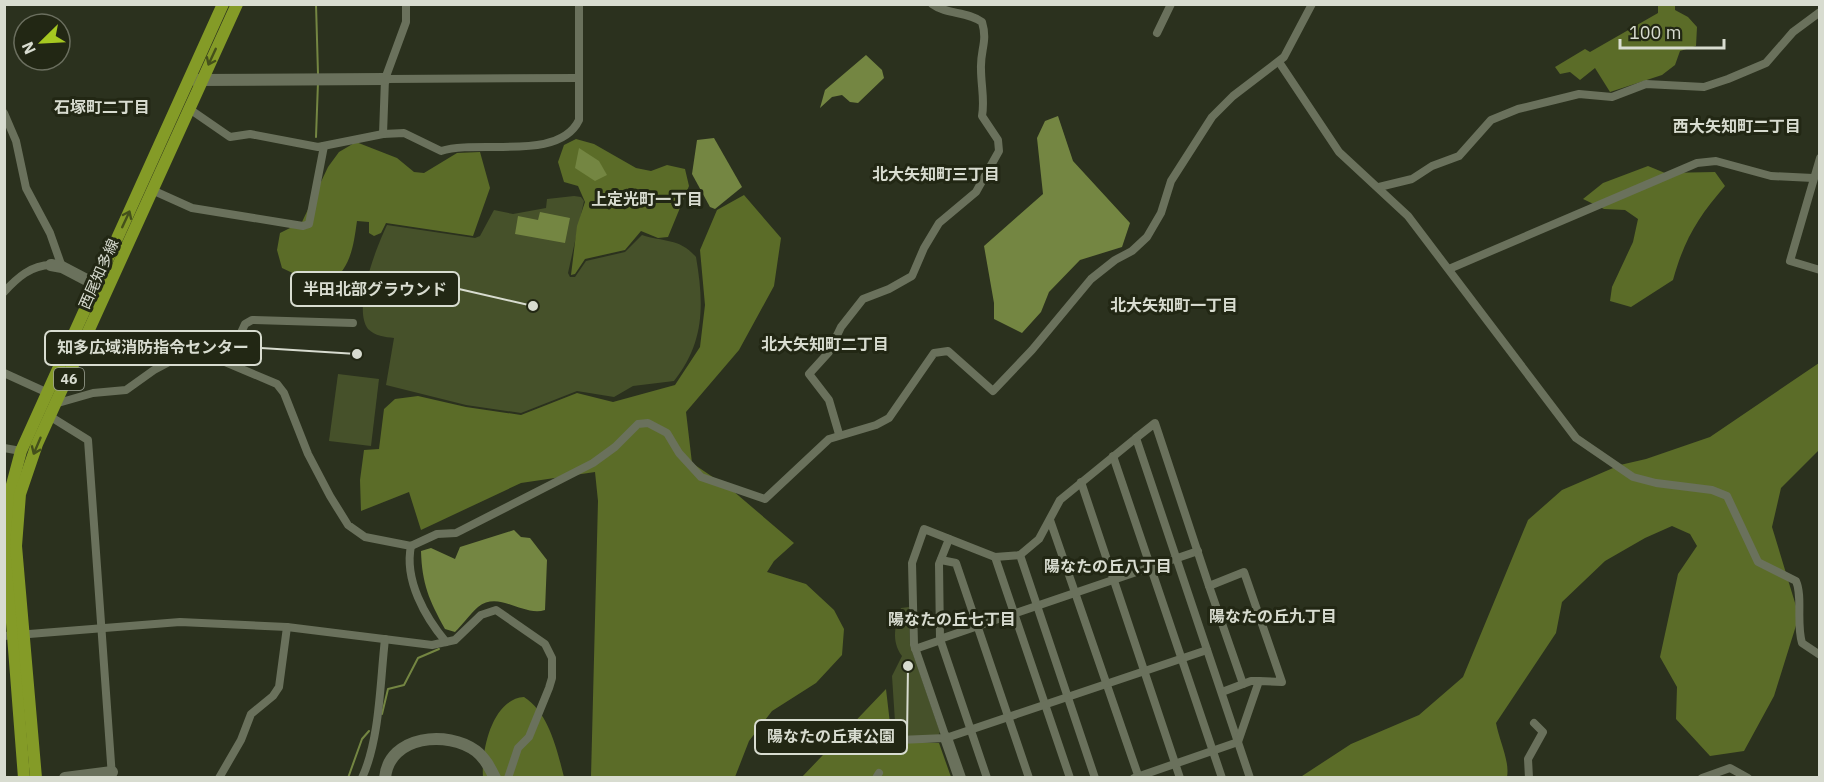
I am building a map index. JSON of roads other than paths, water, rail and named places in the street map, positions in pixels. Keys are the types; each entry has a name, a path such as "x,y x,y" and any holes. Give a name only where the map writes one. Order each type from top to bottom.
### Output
{"main road":[{"name":"西尾知多線","path":"36,777 13,635 20,494 38,444 188,108 195,80 224,4"},
{"name":"西尾知多線","path":"24,777 6,545 9,496 21,452 96,285 195,80 237,4"}],"street":[{"path":"383,134 385,79 406,22 406,4"},
{"path":"188,108 230,137 250,134 318,147 383,134 404,134 441,151 453,147 511,148 551,142 570,133 579,120 579,4"},
{"path":"839,434 829,400 808,374 829,352 841,327 864,299 890,289 912,276 930,236 950,212 976,192 999,151 998,140 982,116 985,102 981,57 986,36 982,22 968,15 944,10 932,4"},
{"path":"1157,33 1171,4"},
{"path":"58,403 93,393 126,390 154,370 186,353 220,357 225,362 277,384 284,393 308,454 348,525 364,537 411,546 437,534 456,533 543,490 593,463 615,447 639,424 648,423 667,432 679,453 702,477 761,499 769,497 824,443 839,434 876,425 889,418 929,358 941,351 948,351 993,391 1032,350 1092,279 1115,260 1132,251 1147,237 1161,213 1171,181 1212,117 1233,96 1279,62 1291,48 1312,4"},
{"path":"1379,187 1412,179 1432,166 1459,156 1491,120 1518,109 1579,94 1611,97 1646,84 1704,87 1728,79 1766,63 1793,32 1820,12"},
{"path":"1279,62 1339,152 1408,216 1580,441 1633,477 1656,483 1712,490 1727,496 1758,562 1796,581 1799,589 1797,614 1802,643 1820,655"},
{"path":"195,80 578,78"},
{"path":"4,113 16,141 26,188 50,233 57,266"},
{"path":"152,190 192,208 303,226 309,224 324,146"},
{"path":"1820,158 1790,261 1820,270"},
{"path":"1449,269 1697,163 1716,161 1771,176 1813,178"},
{"path":"4,292 39,265 57,266 108,290"},
{"path":"220,357 234,348 245,324 252,320 353,323"},
{"path":"4,373 48,393"},
{"path":"51,417 88,440 94,489 100,628 112,775 64,777"},
{"path":"960,777 915,649 912,563 924,530 995,557 1020,555 1039,539 1060,500 1155,423 1243,684"},
{"path":"1136,438 1250,777"},
{"path":"4,448 21,452"},
{"path":"1113,456 1153,567 1181,658 1222,777"},
{"path":"1081,482 1180,777"},
{"path":"1050,520 1077,594 1137,777 1239,742"},
{"path":"949,539 941,560 940,639 987,777"},
{"path":"411,546 415,588 435,629 446,642"},
{"path":"915,649 1198,551"},
{"path":"1020,555 1095,777"},
{"path":"995,557 1070,777"},
{"path":"941,560 956,563 1029,777"},
{"path":"1209,586 1244,572 1282,682 1259,681 1222,692"},
{"path":"13,635 180,622 287,627 432,645 461,636 481,615 496,610 549,649 552,668 549,688 529,737 518,748 508,777"},
{"path":"219,777 241,740 248,718 273,696 279,687 287,627"},
{"path":"362,777 374,735 385,639"},
{"path":"899,740 946,738 971,731 1207,650"},
{"path":"1239,742 1259,681"},
{"path":"1529,777 1527,759 1543,732 1534,723"},
{"path":"385,777 395,755 407,746 421,740 438,738 454,741 476,752 487,763 495,777"},
{"path":"1702,777 1730,768 1748,777"}],"waterway":[{"path":"316,4 318,74"},
{"path":"316,137 318,82"},
{"path":"382,714 388,689 404,685 418,658 439,649"},
{"path":"348,778 362,739 369,731"}],"place":[{"name":"半田北部グラウンド","path":"533,306"},
{"name":"知多広域消防指令センター","path":"357,354"},
{"name":"陽なたの丘東公園","path":"908,666"}],"district":[{"name":"石塚町二丁目","path":"102,107"},
{"name":"西大矢知町二丁目","path":"1737,126"},
{"name":"北大矢知町三丁目","path":"936,174"},
{"name":"上定光町一丁目","path":"647,199"},
{"name":"北大矢知町一丁目","path":"1174,305"},
{"name":"北大矢知町二丁目","path":"825,344"},
{"name":"陽なたの丘八丁目","path":"1108,566"},
{"name":"陽なたの丘九丁目","path":"1273,616"},
{"name":"陽なたの丘七丁目","path":"952,619"}]}
